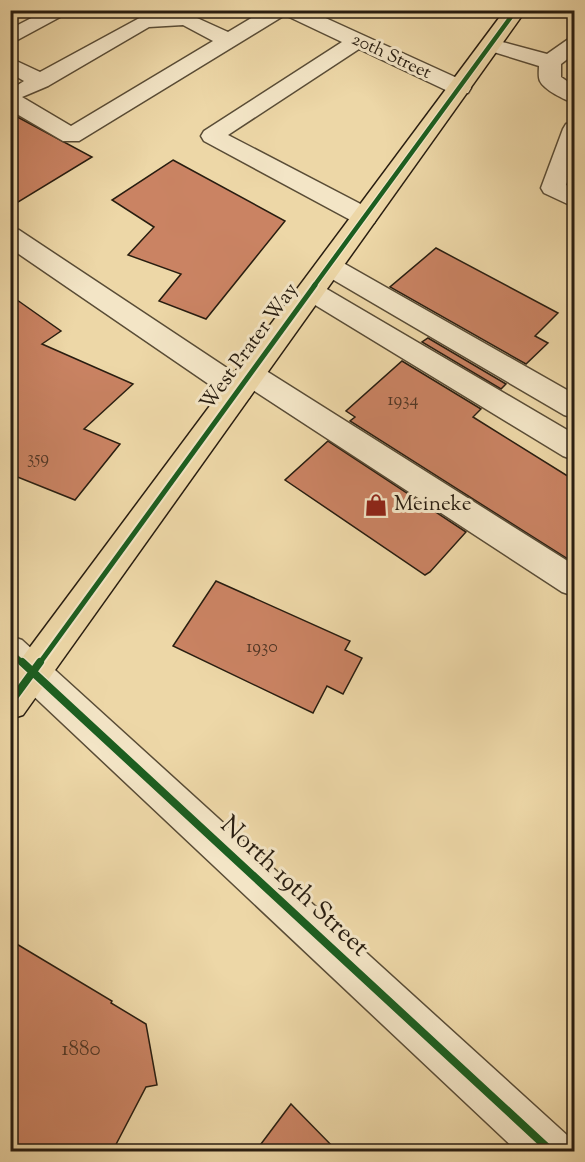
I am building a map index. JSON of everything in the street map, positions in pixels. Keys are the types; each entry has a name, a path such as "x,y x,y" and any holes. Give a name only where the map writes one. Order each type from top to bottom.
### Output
{"main road":[{"name":"West Prater Way","path":"18,675 245,382 516,10"}],"street":[{"path":"10,38 63,10"},
{"path":"229,41 186,19 145,21 10,99 71,136 229,41 280,10"},
{"name":"20th Street","path":"290,10 460,88"},
{"path":"357,41 212,136 365,217"},
{"path":"550,62 574,44"},
{"path":"491,45 550,62"},
{"path":"550,62 550,80 574,96"},
{"path":"10,64 40,81"},
{"path":"574,129 553,188 574,199"},
{"path":"10,236 574,582"},
{"path":"329,266 574,407"},
{"path":"311,291 574,448"},
{"name":"North 19th Street","path":"18,675 552,1152"}],"building":[{"path":"10,113 92,157 10,207"},
{"path":"173,160 285,221 206,319 159,301 181,274 128,255 154,227 112,200"},
{"path":"436,248 558,313 535,336 548,343 526,364 390,287"},
{"path":"10,295 61,331 42,344 133,384 84,429 120,444 75,500 10,474"},
{"path":"428,338 506,384 501,389 422,342"},
{"path":"402,361 481,409 473,417 574,480 574,563 350,421 355,417 346,411"},
{"name":"Meineke","path":"328,441 466,532 430,572 425,575 285,480"},
{"path":"216,581 350,641 345,650 362,658 343,694 327,686 313,713 173,646"},
{"path":"10,940 146,1024 157,1085 146,1087 112,1152 10,1152"},
{"path":"291,1104 338,1152 255,1152"}],"cycle path":[{"path":"10,703 516,10"},
{"path":"10,651 552,1152"}],"place":[{"name":"Meineke","path":"376,505"}]}
